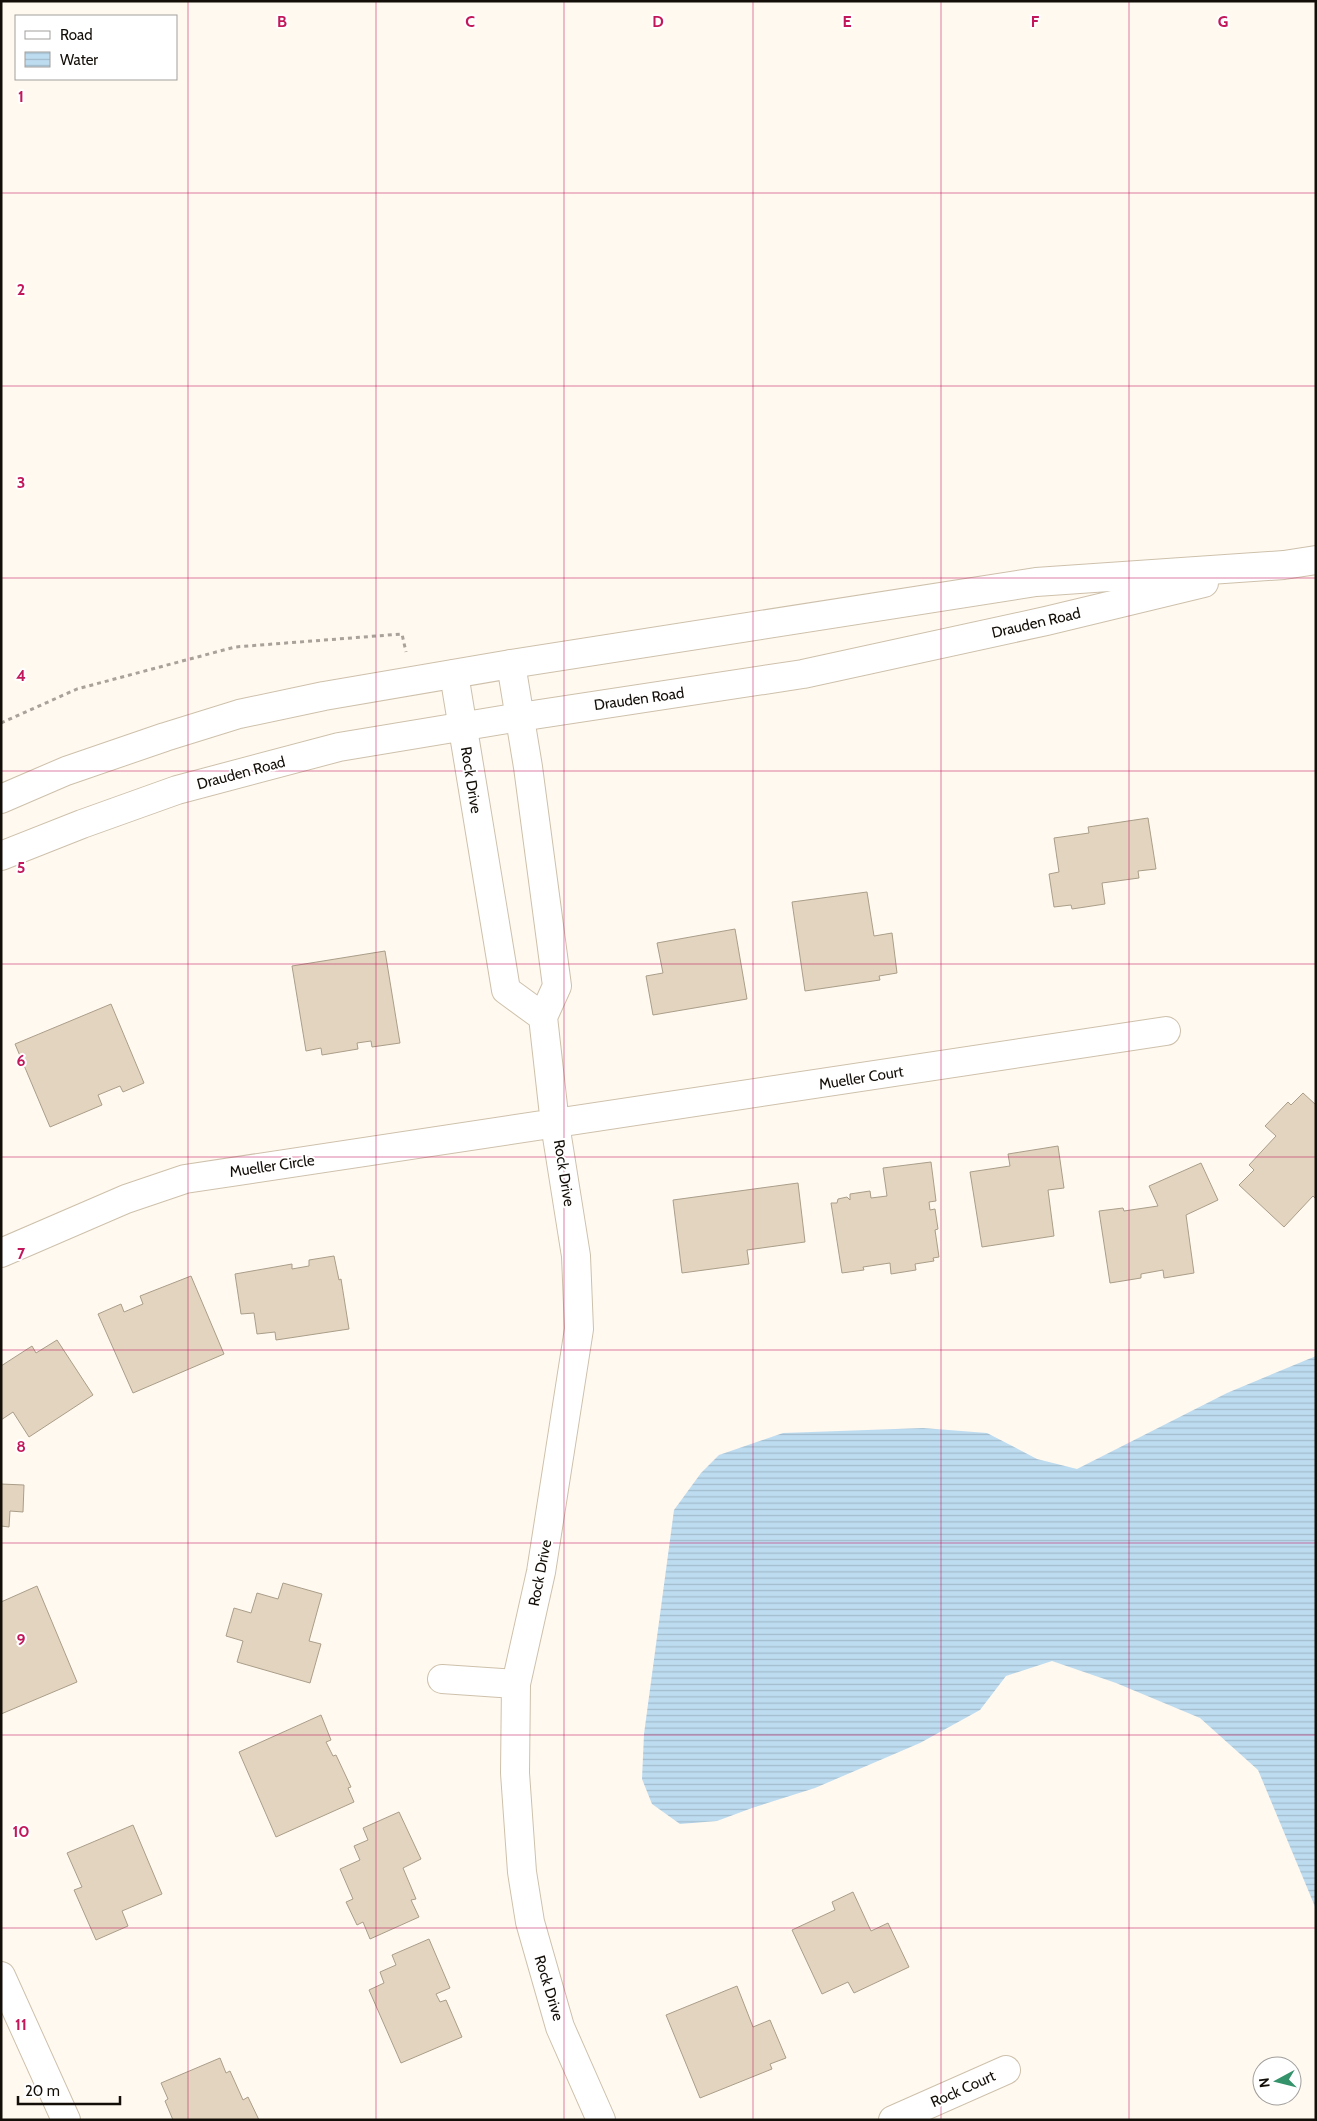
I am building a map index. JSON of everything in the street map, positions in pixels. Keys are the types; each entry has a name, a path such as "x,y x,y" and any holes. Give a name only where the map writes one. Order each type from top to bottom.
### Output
{"street":[{"name":"Drauden Road","path":"1,856 82,824 177,790 254,768 339,747 520,717 803,674 1046,621 1284,565 1316,560"},
{"name":"Drauden Road","path":"1,799 66,771 165,737 239,714 324,696 511,664 1036,582 1284,565"},
{"path":"511,664 557,986 543,1016"},
{"name":"Rock Drive","path":"454,674 506,990 543,1016 552,1080 555,1124 576,1256 580,1329 541,1572 516,1684 515,1773 522,1872 530,1922 560,2027 601,2120"},
{"name":"Mueller Court","path":"555,1124 1166,1031"},
{"name":"Mueller Circle","path":"1,1253 126,1199 185,1179 555,1124"},
{"path":"442,1679 516,1684"},
{"path":"1,1976 66,2120"},
{"name":"Rock Court","path":"893,2120 1006,2070"}],"path":[{"path":"1,724 77,689 235,647 402,634 407,657"}],"water":[{"path":"1316,1356 1316,1909 1258,1770 1200,1718 1116,1683 1052,1661 1006,1676 980,1710 920,1743 815,1788 717,1821 680,1824 652,1804 642,1779 644,1734 674,1510 701,1473 719,1455 783,1433 923,1428 987,1433 1037,1459 1077,1469 1227,1393"}],"building":[{"path":"1148,818 1156,869 1138,871 1139,878 1102,883 1105,904 1072,909 1071,905 1054,907 1049,874 1059,872 1054,838 1089,833 1088,827"},
{"path":"867,892 874,936 892,933 897,973 879,976 880,980 805,991 792,902"},
{"path":"735,929 747,999 653,1015 646,976 663,973 657,943"},
{"path":"385,951 400,1043 372,1047 371,1041 357,1043 358,1049 322,1055 321,1048 306,1051 292,966"},
{"path":"111,1004 144,1083 123,1092 120,1086 98,1095 102,1105 50,1127 15,1044"},
{"path":"1303,1093 1316,1105 1316,1199 1313,1196 1284,1227 1239,1185 1254,1170 1249,1165 1276,1136 1265,1126 1288,1102 1291,1105"},
{"path":"1058,1146 1064,1188 1048,1190 1054,1236 982,1247 970,1172 1010,1166 1008,1154"},
{"path":"931,1162 936,1201 929,1202 930,1210 935,1209 938,1229 935,1230 939,1257 933,1258 934,1261 915,1264 916,1270 891,1274 890,1263 863,1267 864,1270 842,1273 831,1203 837,1203 838,1199 847,1197 850,1200 850,1194 870,1191 871,1198 887,1196 883,1168"},
{"path":"1201,1163 1218,1200 1186,1215 1194,1273 1164,1278 1163,1270 1141,1274 1141,1278 1110,1283 1099,1211 1123,1208 1124,1211 1158,1206 1149,1186"},
{"path":"798,1183 805,1242 747,1250 749,1264 682,1273 673,1200"},
{"path":"334,1256 339,1280 341,1279 349,1329 276,1340 275,1332 257,1334 254,1313 241,1314 235,1274 292,1264 292,1269 309,1266 309,1260"},
{"path":"191,1276 224,1354 133,1393 98,1314 121,1304 124,1312 143,1304 140,1296"},
{"path":"57,1340 93,1395 29,1437 13,1412 1,1420 1,1366 32,1346 36,1353"},
{"path":"1,1484 24,1485 23,1512 10,1511 9,1527 1,1526"},
{"path":"283,1583 322,1594 309,1641 321,1644 310,1683 237,1662 243,1641 226,1636 234,1608 251,1613 257,1593 278,1599"},
{"path":"37,1586 77,1682 1,1714 1,1602"},
{"path":"321,1715 331,1740 326,1742 333,1756 336,1755 351,1787 348,1788 354,1802 276,1837 239,1752"},
{"path":"399,1812 421,1859 403,1868 416,1899 411,1900 419,1917 370,1939 363,1922 357,1925 346,1902 353,1899 340,1869 360,1860 354,1846 368,1840 363,1828"},
{"path":"133,1825 162,1894 122,1911 128,1926 96,1940 74,1890 82,1887 67,1853"},
{"path":"853,1892 871,1931 888,1923 909,1967 854,1993 848,1982 822,1994 792,1930 835,1910 832,1902"},
{"path":"429,1939 450,1988 436,1994 440,2002 446,2000 462,2037 401,2063 369,1990 384,1983 380,1972 396,1965 392,1955"},
{"path":"737,1986 753,2027 770,2020 786,2058 770,2064 772,2069 700,2098 666,2015"},
{"path":"220,2058 226,2073 230,2071 243,2100 248,2097 259,2120 173,2120 165,2101 168,2099 161,2083"}]}
